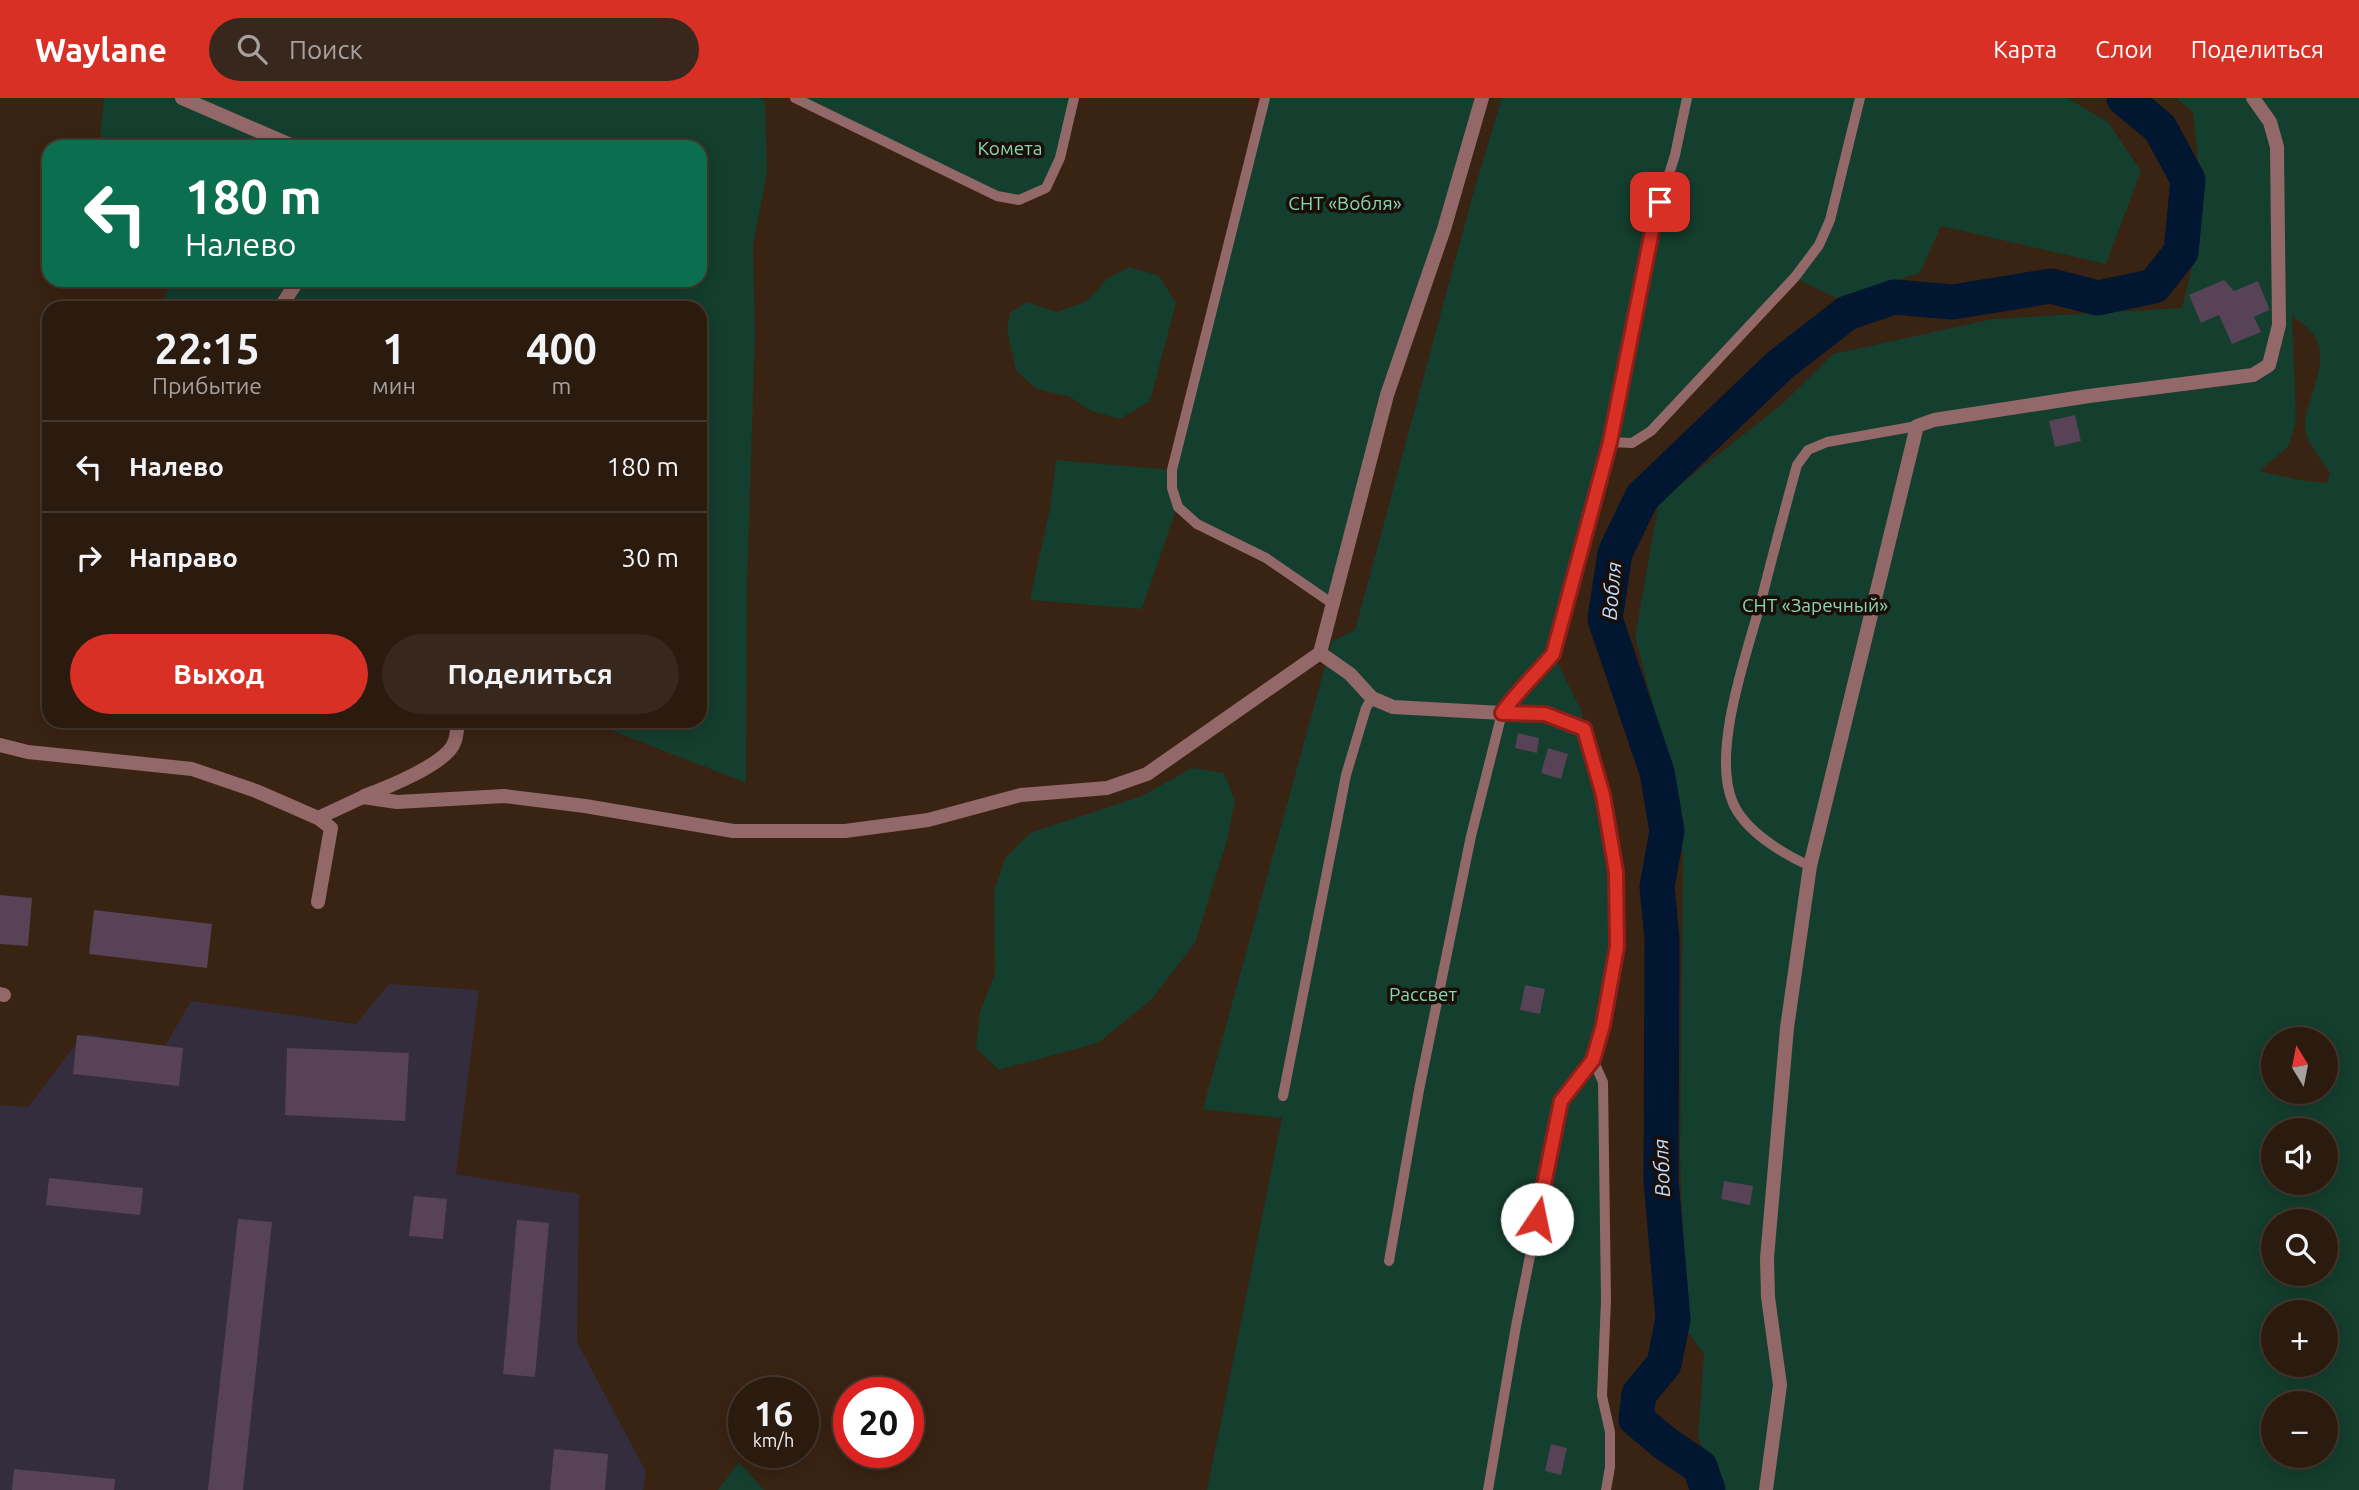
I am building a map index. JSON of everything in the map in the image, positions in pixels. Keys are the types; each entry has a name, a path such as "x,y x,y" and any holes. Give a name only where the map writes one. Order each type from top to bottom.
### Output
{"street":[{"path":"182,98 279,140"},
{"path":"363,797 397,802 504,796 585,806 733,831 845,831 928,820 1021,795 1107,788 1147,774 1320,653 1387,395 1444,229 1482,98"},
{"path":"1766,1490 1780,1385 1768,1297 1767,1258 1787,1028 1810,866 1917,426 1934,420 2089,396 2253,375 2269,365 2280,325 2277,147 2270,122 2253,98"},
{"path":"1320,653 1350,674 1372,698 1393,707 1502,713"},
{"path":"318,818 394,785 445,756 454,743 456,728"},
{"path":"0,745 29,752 192,769 256,791 318,818 331,828 318,902"}],"lane":[{"path":"801,99 997,196 1019,200 1046,188 1060,158 1074,98"},
{"path":"1265,98 1172,470 1172,488 1178,507 1197,523 1266,558 1333,604"},
{"path":"1389,1261 1419,1090 1471,836 1502,713 1553,654 1610,442 1653,226 1675,155 1687,98"},
{"path":"1610,442 1632,443 1651,431 1795,277 1819,245 1830,220 1860,98"},
{"path":"1810,866 1789,857 1754,831 1734,805 1727,783 1726,755 1734,700 1797,465 1808,450 1827,442 1917,426"},
{"path":"1283,1096 1346,775 1366,708 1372,698"},
{"path":"1488,1490 1516,1326 1561,1101 1593,1060 1603,1025 1617,947 1616,872 1603,795 1584,729 1545,714 1502,713"},
{"path":"1593,1060 1603,1082 1606,1300 1602,1396 1610,1432 1610,1467 1606,1490"}],"shaded area":[{"path":"389,984 479,990 456,1174 579,1194 577,1342 646,1472 643,1490 0,1490 0,1105 28,1107 84,1034 165,1046 191,1001 356,1024"}],"green space":[{"path":"104,98 758,98 765,101 767,172 753,246 755,334 747,584 746,783 606,728 707,728 707,301 163,301 169,287 707,287 707,140 100,140"},
{"name":"Комета","path":"795,98 1074,98 1046,188 1019,200 997,196"},
{"name":"СНТ «Вобля»","path":"1265,98 1482,98 1387,395 1333,604 1177,507 1142,609 1030,600 1050,508 1056,460 1173,470"},
{"name":"Рассвет","path":"1502,98 2067,98 2108,122 2141,171 2106,264 1941,226 1920,273 1836,298 1795,278 1651,431 1632,443 1610,443 1553,654 1581,710 1616,871 1617,947 1593,1060 1603,1082 1602,1396 1610,1432 1606,1490 1207,1490 1282,1118 1203,1109 1332,641 1355,630 1475,187"},
{"name":"СНТ «Заречный»","path":"2176,98 2359,98 2359,1490 1716,1490 1718,1479 1698,1437 1704,1354 1686,1330 1680,1156 1683,857 1672,776 1635,637 1659,501 1781,405 1833,354 1993,319 2182,308 2198,242 2199,172 2193,112","holes":["2292,315 2310,330 2318,344 2319,367 2305,427 2311,445 2330,473 2327,483 2259,471 2288,447 2296,421"]},
{"path":"1129,267 1158,275 1176,303 1150,401 1120,419 1091,411 1070,397 1037,389 1016,371 1007,329 1010,313 1027,302 1057,312 1087,301 1107,279"},
{"path":"1192,768 1224,773 1235,801 1227,840 1195,943 1152,999 1098,1043 999,1070 976,1048 980,1012 995,973 994,891 1005,858 1030,833 1142,796"},
{"path":"734,1468 744,1468 764,1490 718,1490"}],"building":[{"path":"2224,280 2234,291 2258,281 2269,308 2254,317 2261,332 2232,344 2219,315 2201,323 2189,295"},
{"path":"2075,415 2081,441 2055,447 2049,421"},
{"path":"1518,733 1539,738 1537,753 1515,748"},
{"path":"1548,748 1568,754 1561,779 1541,773"},
{"path":"0,895 32,898 28,946 0,944"},
{"path":"94,910 212,924 207,968 89,954"},
{"path":"1525,985 1545,989 1540,1014 1520,1010"},
{"path":"77,1035 183,1048 179,1086 73,1074"},
{"path":"287,1048 409,1053 405,1121 285,1115"},
{"path":"49,1178 143,1188 140,1215 46,1205"},
{"path":"1724,1181 1753,1186 1750,1205 1721,1199"},
{"path":"414,1196 447,1199 443,1239 409,1236"},
{"path":"238,1219 272,1222 243,1490 208,1490"},
{"path":"517,1220 549,1223 535,1377 503,1374"},
{"path":"1551,1444 1567,1448 1561,1475 1545,1471"},
{"path":"554,1449 608,1454 605,1490 550,1490"},
{"path":"14,1469 115,1479 114,1490 12,1490"}],"waterway":[{"name":"Вобля","path":"1708,1490 1700,1467 1636,1419 1639,1394 1664,1364 1673,1319 1661,1180 1662,939 1657,887 1667,831 1657,772 1605,619 1615,553 1642,497 1780,365 1847,313 1894,297 1953,302 2051,286 2098,298 2154,286 2181,252 2188,180 2160,128 2124,98"}],"route":[{"path":"1537,1219 1561,1101 1593,1060 1603,1025 1617,947 1616,872 1603,795 1584,729 1545,714 1502,713 1553,654 1610,442 1660,202"}]}
